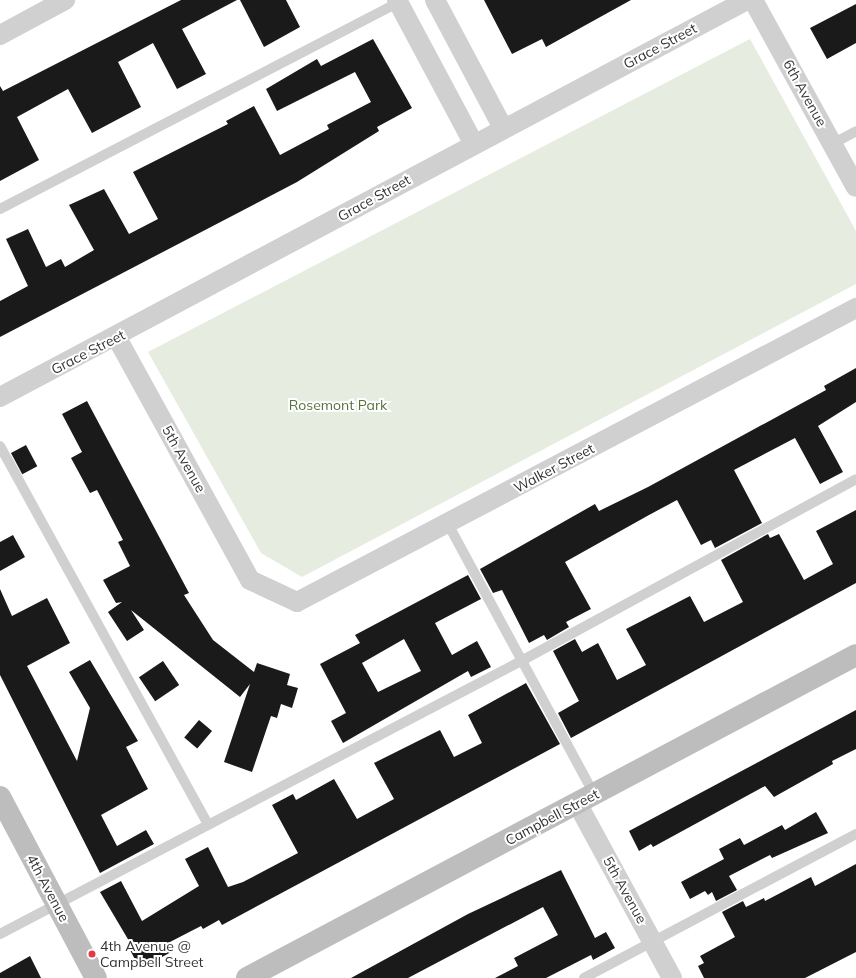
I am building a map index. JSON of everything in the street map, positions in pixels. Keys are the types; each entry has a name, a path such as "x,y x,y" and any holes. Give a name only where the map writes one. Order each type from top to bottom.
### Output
{"street":[{"path":"0,34 65,0"},
{"path":"435,0 503,128"},
{"name":"Grace Street","path":"0,397 117,338 503,128 747,0"},
{"name":"6th Avenue","path":"753,0 856,187"},
{"path":"398,1 474,144"},
{"name":"Walker Street","path":"250,580 297,602 448,524 856,308"},
{"name":"5th Avenue","path":"117,338 250,580"},
{"name":"Campbell Street","path":"248,978 856,655"},
{"name":"4th Avenue","path":"0,798 96,978"},
{"name":"5th Avenue","path":"586,799 652,941 672,978"}],"lane":[{"path":"0,209 398,1"},
{"path":"832,144 856,131"},
{"path":"0,446 208,825"},
{"path":"0,934 523,660 856,479"},
{"path":"448,524 523,660 586,799"},
{"path":"584,978 856,834"}],"green space":[{"name":"Rosemont Park","path":"750,39 856,231 856,284 302,577 261,553 148,352"}],"building":[{"path":"181,0 237,0 182,29 206,74 177,89 153,43 118,62 141,107 92,133 68,89 17,117 39,160 0,181 0,86 3,91"},
{"path":"240,0 286,0 300,27 264,47"},
{"path":"484,0 631,0 546,47 542,39 512,54"},
{"path":"856,4 856,43 827,59 810,28"},
{"path":"373,39 412,108 377,127 379,131 297,182 0,337 0,301 28,286 6,239 28,229 46,267 61,259 65,267 94,250 69,205 104,189 129,234 158,219 133,172 228,124 226,121 254,106 280,155 329,129 327,125 371,102 355,72 277,111 266,89 317,59 321,66"},
{"path":"856,368 856,402 818,426 843,472 820,484 795,438 734,470 762,523 715,548 711,540 701,545 677,500 649,515 565,562 591,609 566,622 569,627 547,640 544,635 529,643 502,590 493,593 480,569 595,504 599,511 648,487 826,390 824,386"},
{"path":"87,401 189,593 184,595 213,640 254,672 257,663 290,674 287,685 298,688 292,708 281,704 277,718 271,716 252,772 224,762 250,684 240,697 131,610 144,630 127,641 108,612 122,602 116,603 103,580 130,566 118,542 123,540 97,490 90,493 71,458 82,452 62,414"},
{"path":"26,445 37,466 22,474 11,453"},
{"path":"856,510 856,583 571,738 558,713 579,701 553,651 575,639 582,652 598,643 617,680 646,665 626,629 690,596 704,622 743,602 721,560 768,534 770,538 779,534 804,580 833,564 816,531"},
{"path":"13,535 25,557 0,571 0,542"},
{"path":"468,575 481,599 435,623 452,655 477,641 491,667 471,677 468,671 343,743 331,721 346,713 320,664 360,643 355,635","holes":["404,639 421,671 378,692 362,663"]},
{"path":"0,589 12,616 47,598 70,643 27,666 77,761 90,708 69,672 90,660 138,741 126,747 148,789 101,815 117,846 146,830 154,844 100,873 0,675"},
{"path":"163,661 179,685 155,701 139,677"},
{"path":"526,683 560,744 222,925 219,920 203,929 201,926 168,943 173,951 140,969 129,948 132,946 100,892 121,881 142,921 199,886 185,859 208,847 228,887 243,882 298,853 272,805 293,794 296,800 334,779 357,819 394,799 374,763 440,730 454,757 482,743 468,715"},
{"path":"856,710 856,749 832,761 833,764 774,797 765,786 653,847 651,844 639,851 629,831"},
{"path":"199,720 212,731 197,749 184,738"},
{"path":"816,812 828,833 772,858 770,855 729,876 737,890 716,901 712,892 708,895 705,891 690,899 681,882 724,859 719,849 740,838 744,845 782,825 785,830"},
{"path":"856,864 856,952 805,978 704,978 698,966 704,963 700,956 735,937 722,912 743,901 746,907 764,898 765,901 811,877 815,886"},
{"path":"561,870 595,938 606,932 615,948 593,960 591,955 546,978 495,978 518,966 514,958 558,935 543,907 408,978 351,978 468,914"},
{"path":"30,956 41,978 0,978 0,973"}],"place":[{"name":"4th Avenue @ Campbell Street","path":"92,954"}]}
